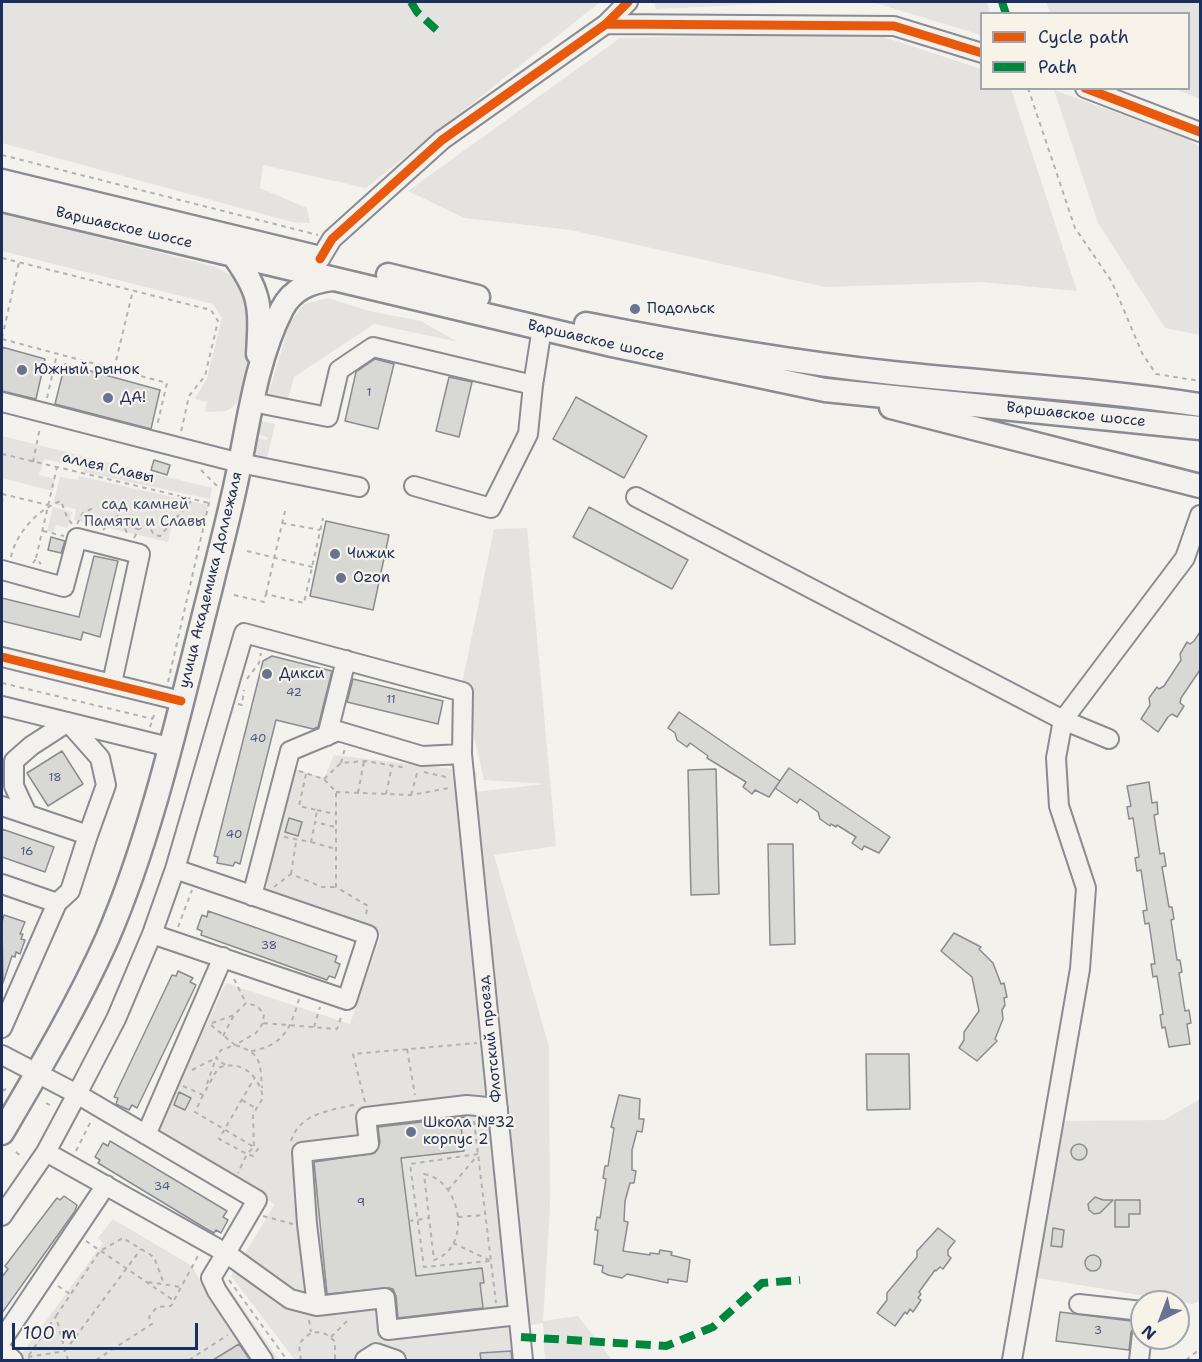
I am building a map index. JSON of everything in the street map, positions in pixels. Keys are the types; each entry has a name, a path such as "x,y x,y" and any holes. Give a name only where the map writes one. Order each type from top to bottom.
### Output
{"main road":[{"name":"Варшавское шоссе","path":"2,181 646,336 891,373 1068,388 1200,405"},
{"name":"Варшавское шоссе","path":"2,200 231,252 694,364 825,390 1200,428"},
{"name":"улица Академика Доллежаля","path":"231,252 248,275 261,309 254,393"},
{"name":"улица Академика Доллежаля","path":"2,1134 65,1024 107,938 132,872 169,747 174,694 227,486 242,453 254,393 274,328 289,298 313,282 339,278"},
{"path":"825,390 1200,486"}],"street":[{"path":"320,259 332,239 442,140 606,24 628,2"},
{"path":"606,24 894,26 980,52"},
{"path":"1090,90 1200,132"},
{"path":"414,486 491,508 528,434 542,328"},
{"path":"254,393 328,417 339,370 373,347 533,385"},
{"path":"2,402 207,454 219,463 227,486"},
{"path":"207,454 242,453 359,487"},
{"path":"636,497 1063,720 1109,739"},
{"path":"1012,1360 1080,969 1086,888 1059,806 1056,758 1063,720 1185,558 1200,515"},
{"path":"6,565 64,587 77,538 140,554 112,683"},
{"path":"2,1216 46,1152 77,1095 116,1018 152,934 174,869 244,633 347,661 327,736"},
{"path":"2,657 112,683 174,694"},
{"name":"Флотский проезд","path":"347,661 463,692 458,755 491,1042 523,1360"},
{"path":"2,706 169,747"},
{"path":"27,814 15,786 14,761 31,746 68,722"},
{"path":"2,1029 57,903 70,891 106,785 100,758 68,722"},
{"path":"256,897 290,751 338,731 422,756 458,755"},
{"path":"2,806 88,835"},
{"path":"152,934 347,1000 369,935 174,869"},
{"path":"2,884 57,903"},
{"path":"146,1135 223,957"},
{"path":"2,1055 77,1095 257,1200 211,1278 217,1291 263,1360"},
{"path":"317,1306 307,1224 302,1152 369,1144 366,1117 472,1105 498,1108"},
{"path":"46,1152 226,1252 290,1299 317,1306 385,1298 388,1330 518,1315"},
{"path":"10,1353 74,1233 106,1185"},
{"path":"1079,1304 1130,1310"},
{"path":"365,1360 376,1353 396,1360"}],"path":[{"path":"1029,90 1075,228 1112,282 1142,353 1156,374 1200,381"},
{"path":"2,155 332,239"},
{"path":"2,258 211,310 218,321 205,376 189,396 178,446 227,486"},
{"path":"19,262 2,339 167,383 153,440"},
{"path":"114,369 133,290"},
{"path":"33,462 57,354"},
{"path":"31,573 57,467"},
{"path":"2,502 2,494 48,505"},
{"path":"6,565 15,540 48,505 61,501 72,524 77,525 83,513 91,509 92,527 98,531 104,530 117,516 121,517 131,540 139,529 148,525 156,538 160,536 193,499"},
{"path":"234,595 264,602 285,511"},
{"path":"83,513 92,516"},
{"path":"266,594 304,603 323,518"},
{"path":"282,523 320,530"},
{"path":"126,526 139,529"},
{"path":"43,531 77,538"},
{"path":"247,551 311,564 316,568"},
{"path":"31,573 36,559"},
{"path":"224,702 242,705 248,678 259,663 264,638"},
{"path":"2,683 153,719"},
{"path":"148,735 154,715"},
{"path":"324,779 341,763 364,760 418,770 444,778 456,778 458,755"},
{"path":"358,793 364,760"},
{"path":"386,794 392,766"},
{"path":"286,767 324,779 336,792 411,795 443,788 455,788"},
{"path":"411,795 418,770"},
{"path":"306,774 299,806 335,814"},
{"path":"443,788 444,778"},
{"path":"336,792 336,887"},
{"path":"311,842 317,810"},
{"path":"315,822 335,827"},
{"path":"256,897 291,874 296,842 311,842 336,849"},
{"path":"291,874 322,887 336,887 368,906 361,933"},
{"path":"173,941 196,877"},
{"path":"203,1095 221,1050 256,1033 263,1023 264,1014 257,1006 246,1003 223,957"},
{"path":"251,1051 267,1049 292,1026 303,985"},
{"path":"314,1027 324,992"},
{"path":"263,1023 337,1029 347,1000"},
{"path":"223,1036 234,1015 246,1003"},
{"path":"234,1015 209,1023 235,1045 251,1051 258,1057 263,1098 252,1126 254,1147"},
{"path":"228,1040 228,1046"},
{"path":"365,1102 353,1054 491,1042"},
{"path":"407,1049 415,1095"},
{"path":"170,1080 216,1058"},
{"path":"216,1058 225,1065 249,1070 262,1090"},
{"path":"225,1065 218,1068 195,1112 226,1129 258,1149 257,1153 247,1154 219,1139 226,1129 255,1077"},
{"path":"170,1080 203,1095"},
{"path":"242,1100 257,1109"},
{"path":"472,1105 497,1311"},
{"path":"69,1165 98,1107"},
{"path":"232,1185 247,1154 254,1147"},
{"path":"448,1190 478,1154"},
{"path":"478,1154 410,1164 424,1267 490,1261"},
{"path":"424,1174 430,1175 448,1190 458,1217 457,1234 453,1243 440,1258 434,1260 424,1174"},
{"path":"251,1210 290,1224 307,1224"},
{"path":"458,1217 485,1215"},
{"path":"409,1221 429,1218"},
{"path":"74,1233 173,1300"},
{"path":"10,1353 56,1316 100,1251 123,1238 154,1257 164,1284"},
{"path":"96,1360 152,1324 151,1311 157,1307 171,1306 207,1241"},
{"path":"453,1243 490,1261"},
{"path":"65,1351 141,1249"},
{"path":"229,1279 287,1360"},
{"path":"147,1282 181,1287"},
{"path":"331,1337 355,1313"},
{"path":"56,1316 68,1360"},
{"path":"189,1360 235,1330"},
{"path":"301,1360 299,1345 311,1332 319,1332 331,1337 337,1349 335,1360"},
{"path":"1186,1360 1200,1349"},
{"path":"10,1353 65,1351"},
{"path":"10,1353 30,1360"}],"shaded area":[{"path":"2,2 600,2 366,188 263,165 260,188 307,208 310,223 292,222 2,143"},
{"path":"654,2 803,2 656,9"},
{"path":"872,2 987,2 990,12 980,12 980,35"},
{"path":"1046,2 1200,2 1200,99 1178,90 1190,90 1190,12 1050,12"},
{"path":"869,32 980,69 980,90 1011,90 1077,291 980,282 825,287 571,230 464,218 408,191 620,38"},
{"path":"1054,90 1186,138 1200,147 1200,335 1165,328 1098,223"},
{"path":"2,213 216,267 234,277 249,291 256,321 242,396 234,406 226,411 205,412 207,402 195,399 207,378 222,318 213,304 2,251"},
{"path":"328,298 369,311 421,321 458,342 374,324 294,377 285,409 266,402 290,322 304,304"},
{"path":"261,421 275,424 265,467 251,463 256,438 267,440 267,437 258,434"},
{"path":"2,436 212,488 210,499 83,472 84,468 44,459 39,475 55,479 53,491 2,478"},
{"name":"сад камней Памяти и Славы","path":"79,476 208,505 204,524 173,519 168,542 74,520 76,509 53,504 60,477 78,480"},
{"path":"53,507 72,512 68,528 56,525 53,533 47,531"},
{"name":"Школа №32 корпус 2","path":"527,528 556,846 494,855 549,1047 550,1208 543,1321 578,1316 612,1360 545,1360 543,1323 511,1329 516,1360 389,1360 378,1347 354,1360 295,1360 231,1276 275,1204 153,1139 226,983 350,1024 381,935 265,894 290,768 324,778 334,755 477,772 475,792 545,784 484,780 462,684 494,529"},
{"path":"1200,1099 1200,1301 1190,1304 1190,1290 1130,1290 1130,1293 1033,1277 1056,1121 1164,1120"},
{"path":"113,1219 192,1266 209,1296 227,1285 279,1360 13,1360 21,1355 103,1243 98,1238"}],"building":[{"name":"Южный рынок","path":"2,347 45,359 36,399 2,391"},
{"path":"375,359 394,364 378,429 345,421 356,372"},
{"path":"65,364 160,390 151,429 55,404"},
{"path":"449,377 472,382 459,437 436,431"},
{"path":"576,397 647,436 624,478 553,439"},
{"path":"154,460 170,465 167,475 151,470"},
{"path":"589,507 688,560 672,589 573,537"},
{"path":"326,521 389,535 373,610 310,596"},
{"path":"51,537 65,541 61,553 48,550"},
{"path":"94,556 118,561 100,637 83,632 81,640 2,621 2,598 79,617"},
{"path":"1200,632 1200,670 1181,698 1180,703 1184,706 1177,717 1172,714 1168,717 1158,732 1141,719 1150,705 1149,698 1157,687 1159,689 1164,686 1181,660 1180,654 1187,642 1190,644 1194,641"},
{"path":"272,656 332,671 318,727 313,729 276,720 240,864 235,862 233,866 217,863 218,857 214,856 263,661"},
{"path":"353,679 443,701 438,724 347,702"},
{"path":"679,712 780,781 769,797 755,790 752,794 743,787 746,782 707,758 708,756 690,743 687,747 677,740 675,733 668,728"},
{"path":"62,751 83,784 48,806 27,773"},
{"path":"789,768 890,837 879,853 864,846 862,850 852,843 856,837 837,825 836,827 831,824 830,826 820,819 818,812 800,799 797,803 775,788"},
{"path":"716,769 719,894 691,895 688,770"},
{"path":"1149,782 1152,803 1157,802 1158,814 1154,815 1160,854 1164,853 1166,866 1162,867 1169,907 1172,907 1174,919 1171,920 1177,960 1180,960 1182,972 1179,973 1185,1011 1189,1010 1191,1023 1187,1024 1190,1044 1169,1047 1165,1027 1162,1028 1160,1015 1163,1014 1157,976 1153,977 1151,964 1155,964 1149,923 1145,924 1143,911 1147,910 1141,870 1137,871 1135,858 1139,857 1133,818 1129,819 1127,807 1131,806 1127,786"},
{"path":"289,818 302,822 298,836 285,832"},
{"path":"2,829 54,847 45,872 2,857"},
{"path":"768,844 793,844 795,944 770,945"},
{"path":"208,911 337,956 335,962 340,964 335,978 329,976 327,980 201,935 202,931 197,929 202,915 207,917"},
{"path":"4,915 25,922 20,934 23,934 21,939 25,940 20,954 16,952 15,957 12,956 3,983 2,922"},
{"path":"954,933 981,947 979,949 993,963 1001,984 1004,983 1007,997 1004,998 1003,1019 995,1039 997,1041 977,1061 959,1048 964,1040 964,1032 979,1011 972,977 941,951"},
{"path":"178,971 193,978 190,982 196,985 137,1108 132,1105 129,1110 116,1104 118,1098 114,1097 172,975 176,976"},
{"path":"866,1054 909,1054 910,1109 867,1110"},
{"path":"179,1092 191,1098 185,1110 174,1105"},
{"path":"619,1095 640,1099 639,1119 644,1119 642,1132 637,1131 632,1150 632,1170 636,1171 634,1183 630,1183 625,1201 624,1221 628,1222 623,1251 650,1255 650,1253 659,1254 660,1250 672,1252 671,1255 690,1260 687,1282 668,1279 668,1283 627,1274 622,1278 602,1272 603,1266 594,1264 598,1230 595,1230 597,1217 600,1218 606,1179 603,1178 605,1166 608,1166 614,1128 611,1127"},
{"name":"Школа №32 корпус 2","path":"465,1117 466,1125 461,1126 464,1151 401,1158 416,1276 482,1268 484,1283 480,1283 483,1308 398,1318 393,1289 327,1294 314,1162 375,1153 380,1143 378,1127"},
{"path":"110,1141 227,1211 223,1217 228,1220 221,1233 216,1230 214,1233 205,1228 98,1163 100,1160 95,1157 103,1143 108,1146"},
{"path":"1079,1144 1087,1152 1079,1160 1071,1152"},
{"path":"64,1196 77,1205 75,1211 2,1313 2,1277 8,1269 5,1266 57,1198 60,1200"},
{"path":"1095,1197 1113,1200 1100,1213 1094,1214 1089,1210 1088,1204"},
{"path":"1115,1200 1140,1200 1140,1214 1129,1214 1129,1227 1115,1227"},
{"path":"938,1228 955,1241 948,1250 951,1258 943,1269 940,1267 935,1270 919,1292 921,1294 918,1298 921,1300 913,1312 910,1309 907,1314 905,1312 895,1326 877,1313 887,1300 887,1293 917,1257 917,1251"},
{"path":"1053,1228 1064,1230 1062,1247 1051,1246"},
{"path":"1090,1255 1096,1255 1101,1263 1099,1269 1090,1271 1085,1266 1085,1260"},
{"path":"1060,1312 1130,1321 1129,1350 1056,1341"},
{"path":"239,1344 250,1360 213,1360"},
{"path":"511,1351 512,1360 481,1360 480,1353"}],"marked path":[{"path":"411,2 417,12 440,33"},
{"path":"1002,2 1005,12"},
{"path":"521,1337 666,1346 713,1327 762,1283 800,1280"}],"cycle path":[{"path":"320,259 332,239 442,140 606,24 628,2"},
{"path":"606,24 894,26 980,52"},
{"path":"1090,90 1200,132"},
{"path":"2,657 181,701"}],"place":[{"name":"Подольск","path":"635,309"},
{"name":"Южный рынок","path":"22,370"},
{"name":"ДА!","path":"108,398"},
{"name":"Чижик","path":"335,554"},
{"name":"Ozon","path":"341,578"},
{"name":"Дикси","path":"267,674"},
{"name":"Школа №32 корпус 2","path":"411,1132"}]}
